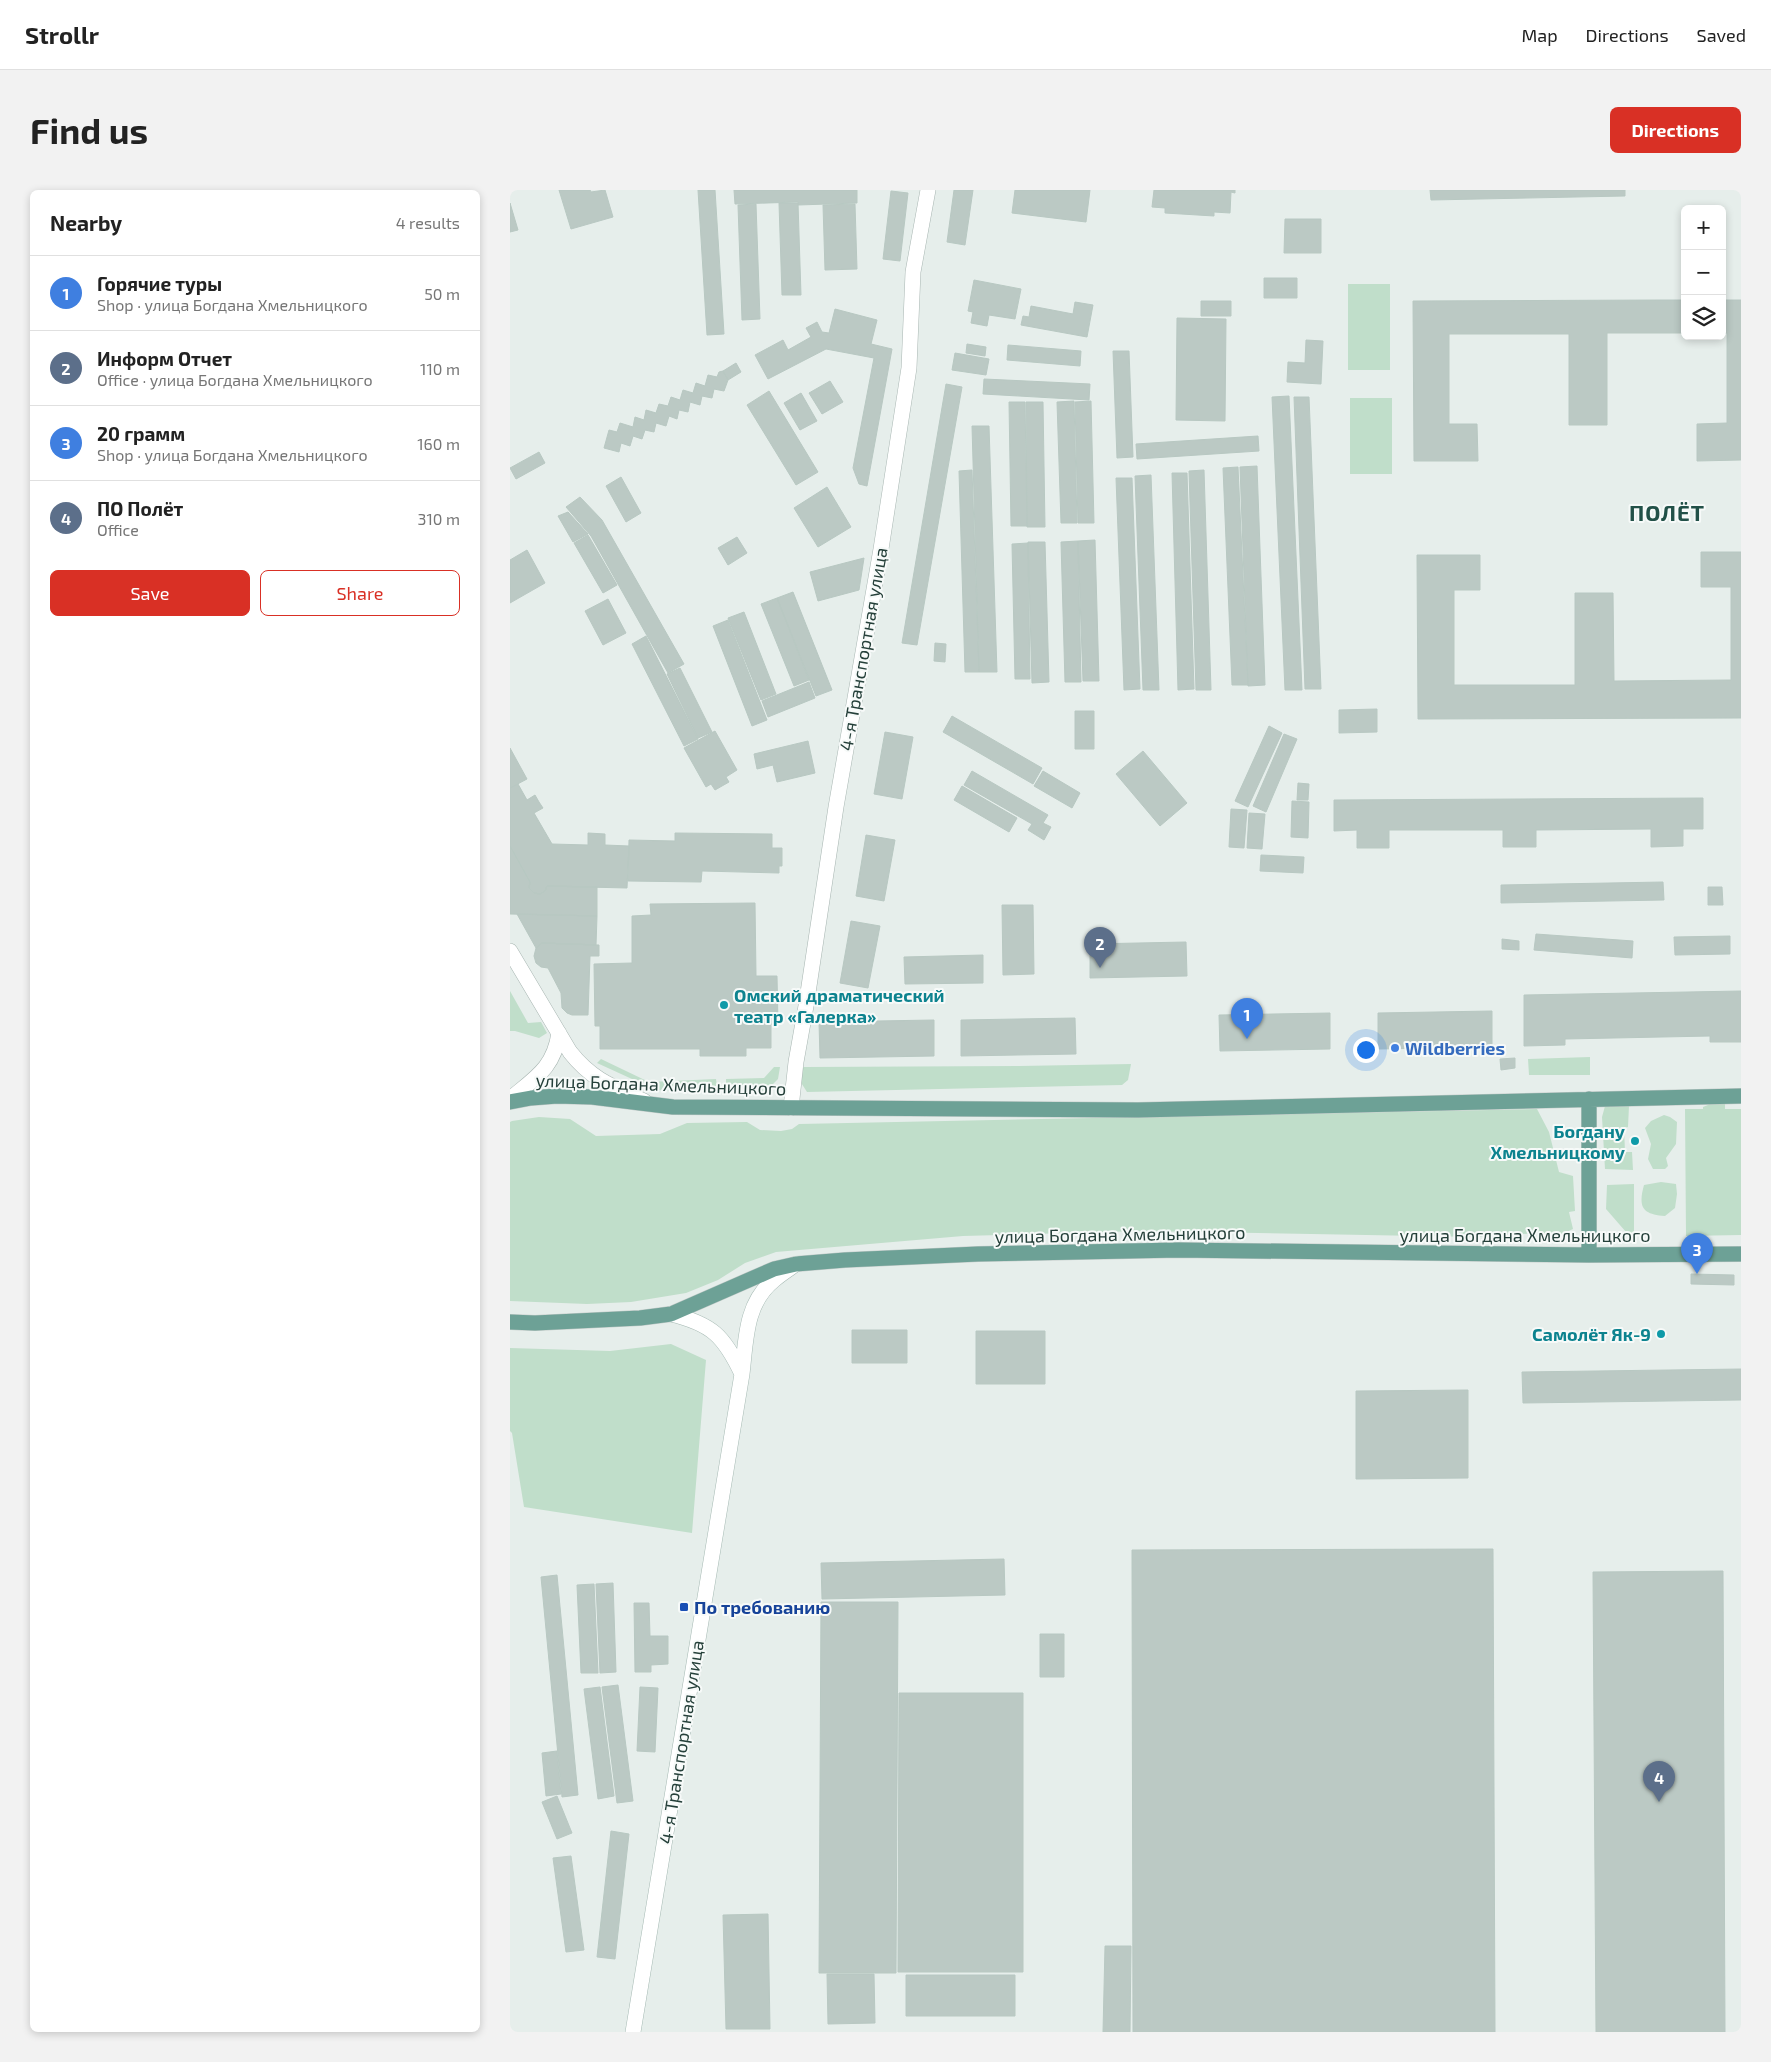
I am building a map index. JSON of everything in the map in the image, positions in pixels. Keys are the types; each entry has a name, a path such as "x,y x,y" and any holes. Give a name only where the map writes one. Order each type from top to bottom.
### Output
{"main road":[{"name":"улица Богдана Хмельницкого","path":"510,1100 557,1096 592,1097 673,1107 1138,1110 1741,1096"},
{"path":"1589,1099 1589,1255"},
{"name":"улица Богдана Хмельницкого","path":"510,1322 534,1323 640,1318 671,1314 707,1300 758,1275 796,1264 978,1254 1179,1250 1589,1255 1741,1254"}],"street":[{"name":"4-я Транспортная улица","path":"791,1108 796,1062 836,807 881,549 909,368 913,272 928,190"},
{"path":"510,951 570,1052 583,1068 596,1079 653,1105"},
{"path":"510,1100 536,1078 550,1062 557,1049 559,1034"},
{"name":"4-я Транспортная улица","path":"633,2032 742,1374 749,1317 757,1299 772,1281 796,1264"},
{"path":"671,1314 692,1319 711,1330 730,1349 742,1374"}],"green space":[{"path":"1348,284 1390,284 1390,370 1348,370"},
{"path":"1350,398 1392,398 1392,474 1350,474"},
{"path":"510,991 528,1023 541,1022 547,1033 539,1038 510,1031"},
{"path":"1590,1057 1590,1075 1529,1075 1528,1059"},
{"path":"601,1059 649,1082 716,1079 717,1086 709,1086 705,1092 656,1090 597,1063"},
{"path":"1131,1064 1128,1080 1122,1085 807,1092 800,1081 799,1071 804,1067"},
{"path":"774,1067 780,1067 778,1079 765,1092 750,1093 743,1085 726,1084 726,1079 764,1078"},
{"path":"1712,1101 1725,1102 1725,1109 1741,1109 1741,1235 1686,1236 1685,1109 1703,1109"},
{"path":"1623,1102 1629,1106 1628,1127 1624,1128 1625,1152 1632,1152 1633,1170 1605,1169 1602,1117 1605,1106"},
{"path":"1537,1109 1549,1132 1559,1172 1573,1176 1575,1211 1569,1212 1573,1229 1560,1235 1539,1233 1476,1237 1141,1231 963,1236 776,1252 745,1263 718,1280 686,1293 631,1302 587,1304 510,1301 510,1122 512,1121 539,1117 570,1119 596,1136 660,1134 687,1123 747,1122 760,1130 781,1131 792,1129 799,1124"},
{"path":"1664,1115 1677,1122 1676,1144 1666,1158 1668,1166 1665,1169 1653,1169 1648,1159 1651,1144 1645,1128 1651,1121"},
{"path":"1661,1182 1676,1184 1675,1208 1665,1216 1647,1211 1642,1204 1644,1185"},
{"path":"1634,1184 1634,1233 1626,1232 1606,1209 1607,1185"},
{"path":"671,1344 706,1360 692,1533 524,1507 512,1433 510,1431 510,1348 610,1351"}],"building":[{"path":"559,190 590,190 591,192 605,190 613,217 571,229"},
{"path":"698,190 715,190 724,334 707,335"},
{"path":"734,190 857,190 857,203 798,205 798,202 735,204"},
{"path":"954,190 973,190 965,245 947,242"},
{"path":"1015,190 1090,190 1086,222 1012,213"},
{"path":"1154,190 1235,190 1235,193 1231,192 1230,213 1214,212 1214,216 1165,213 1165,208 1152,207"},
{"path":"1430,190 1625,190 1625,196 1431,200"},
{"path":"891,191 908,193 900,261 883,259"},
{"path":"510,203 518,230 510,232"},
{"path":"779,203 798,203 801,295 782,295"},
{"path":"756,204 760,319 742,320 738,205"},
{"path":"855,204 857,269 825,270 823,205"},
{"path":"1285,219 1321,219 1321,253 1284,253"},
{"path":"1264,278 1297,278 1297,298 1264,298"},
{"path":"974,280 1021,289 1015,319 989,315 987,326 971,323 973,312 968,311"},
{"path":"1681,300 1681,333 1607,333 1607,425 1569,425 1569,334 1449,334 1449,424 1477,424 1478,461 1414,461 1413,301"},
{"path":"1726,300 1741,300 1741,460 1697,461 1697,424 1727,423"},
{"path":"1201,301 1231,301 1231,316 1201,316"},
{"path":"1075,302 1093,305 1087,337 1021,325 1023,316 1029,317 1031,306 1073,314"},
{"path":"835,309 877,320 871,344 892,349 867,486 859,484 853,468 874,358 826,349 768,379 755,355 783,340 788,350 811,337 806,328 817,322 822,332 829,333"},
{"path":"1177,318 1226,319 1225,421 1176,420"},
{"path":"1306,340 1323,341 1321,384 1287,382 1288,362 1305,363"},
{"path":"967,344 986,347 985,356 966,353"},
{"path":"1008,345 1081,351 1080,366 1007,360"},
{"path":"1113,351 1129,351 1133,457 1117,458"},
{"path":"955,353 989,359 986,375 952,370"},
{"path":"736,363 741,372 728,380 723,371"},
{"path":"723,371 728,380 724,391 714,389 712,398 702,396 700,405 690,402 688,412 679,410 677,419 669,416 666,426 656,423 654,432 645,430 642,439 633,436 630,446 621,443 619,452 604,448 609,430 617,432 620,423 633,427 635,417 644,420 646,410 656,413 659,404 668,406 671,397 680,400 683,390 693,393 696,383 705,386 708,375 717,377 719,372"},
{"path":"984,379 1090,384 1089,400 983,394"},
{"path":"830,381 843,402 822,414 809,393"},
{"path":"946,384 962,387 917,645 902,643"},
{"path":"769,391 818,472 796,485 747,405"},
{"path":"801,393 817,421 800,430 784,403"},
{"path":"1289,396 1302,690 1285,690 1272,397"},
{"path":"1294,397 1309,397 1321,689 1305,689"},
{"path":"1074,401 1077,523 1061,523 1057,402"},
{"path":"1091,401 1094,523 1078,523 1075,402"},
{"path":"1009,402 1025,402 1027,526 1011,526"},
{"path":"1026,402 1043,402 1045,527 1027,527"},
{"path":"972,426 989,426 997,672 979,672"},
{"path":"1258,436 1259,451 1137,459 1136,444"},
{"path":"539,452 545,463 516,479 510,468"},
{"path":"1257,466 1265,685 1248,686 1240,467"},
{"path":"1238,467 1248,685 1232,685 1223,468"},
{"path":"972,470 979,672 965,672 959,471"},
{"path":"1204,470 1211,690 1196,690 1189,471"},
{"path":"1172,473 1187,473 1194,689 1178,690"},
{"path":"1151,475 1159,690 1143,690 1135,476"},
{"path":"621,477 641,513 626,522 606,486"},
{"path":"1116,478 1132,478 1140,689 1124,690"},
{"path":"827,487 851,527 818,547 794,508"},
{"path":"580,497 602,520 684,664 668,673 591,536 566,507"},
{"path":"568,512 588,534 573,542 558,516"},
{"path":"588,535 617,585 603,593 574,543"},
{"path":"737,537 747,553 728,565 718,548"},
{"path":"1095,540 1099,681 1083,681 1078,541"},
{"path":"1078,541 1081,682 1065,682 1061,542"},
{"path":"1028,542 1045,542 1049,682 1032,683"},
{"path":"1028,543 1030,679 1015,679 1012,544"},
{"path":"527,550 545,583 510,603 510,560"},
{"path":"1701,552 1741,552 1741,718 1418,719 1417,555 1480,555 1480,590 1454,590 1454,685 1575,685 1575,593 1613,593 1614,681 1731,680 1731,587 1701,587"},
{"path":"864,558 859,590 818,601 810,572"},
{"path":"793,592 832,690 816,696 777,598"},
{"path":"777,598 809,680 794,686 761,604"},
{"path":"608,599 626,633 603,645 585,611"},
{"path":"744,612 776,694 761,700 728,618"},
{"path":"728,620 767,720 752,726 713,626"},
{"path":"646,636 698,739 684,746 632,644"},
{"path":"935,643 946,644 945,662 934,661"},
{"path":"680,668 712,732 698,738 667,674"},
{"path":"809,682 815,698 768,717 762,701"},
{"path":"1377,709 1377,732 1339,733 1339,710"},
{"path":"1075,711 1094,711 1094,749 1075,749"},
{"path":"952,716 1042,768 1033,784 943,732"},
{"path":"1269,726 1282,733 1248,807 1235,801"},
{"path":"715,731 737,770 726,777 729,782 715,790 711,784 706,787 684,748"},
{"path":"885,732 913,737 902,799 874,794"},
{"path":"1284,734 1297,739 1266,812 1253,806"},
{"path":"808,741 815,773 777,782 773,765 757,769 754,754"},
{"path":"510,748 527,779 510,788"},
{"path":"1143,751 1187,803 1160,826 1116,774"},
{"path":"972,771 1048,815 1043,823 1051,827 1044,840 1028,830 1032,824 964,785"},
{"path":"1043,771 1080,793 1072,808 1034,786"},
{"path":"1298,783 1309,784 1308,800 1297,800"},
{"path":"518,784 527,800 535,795 543,808 534,813 552,844 588,845 588,833 605,834 605,845 629,846 627,888 547,886 545,891 540,894 534,893 529,888 530,882 510,846 510,788"},
{"path":"962,786 1017,818 1009,832 954,800"},
{"path":"1703,798 1703,829 1683,829 1683,846 1651,847 1651,829 1536,830 1536,847 1503,847 1503,830 1389,830 1389,848 1357,848 1357,830 1334,831 1334,800"},
{"path":"1292,801 1309,802 1308,838 1291,837"},
{"path":"1231,809 1247,810 1244,848 1229,847"},
{"path":"1249,813 1265,814 1262,849 1247,848"},
{"path":"675,833 772,834 772,848 782,848 782,866 779,866 779,873 702,871 701,882 628,881 629,840 675,841"},
{"path":"866,835 895,840 884,901 856,896"},
{"path":"510,846 530,882 529,888 534,893 540,894 545,891 547,886 597,887 597,916 510,914"},
{"path":"1261,855 1304,857 1303,873 1260,871"},
{"path":"1663,882 1664,900 1501,903 1501,885"},
{"path":"1708,887 1722,887 1723,905 1708,905"},
{"path":"755,903 756,976 777,976 778,1024 771,1024 771,1048 746,1048 746,1056 700,1056 700,1049 600,1049 600,1026 595,1026 594,964 632,963 632,916 651,915 650,904"},
{"path":"1002,905 1033,905 1034,974 1003,975"},
{"path":"517,914 597,916 596,945 542,943 536,948"},
{"path":"851,921 880,926 868,988 840,983"},
{"path":"1536,934 1633,941 1632,958 1534,950"},
{"path":"1730,936 1730,954 1675,955 1674,937"},
{"path":"1502,939 1519,941 1519,950 1502,949"},
{"path":"1186,942 1187,976 1090,978 1090,944"},
{"path":"542,943 599,945 599,956 590,956 588,1015 572,1015 562,1008 561,993 548,968 541,967 536,963 534,956 536,948"},
{"path":"983,955 983,983 905,984 904,957"},
{"path":"1741,991 1741,1042 1710,1042 1710,1036 1565,1039 1565,1045 1524,1046 1524,995"},
{"path":"1492,1011 1492,1047 1378,1049 1378,1013"},
{"path":"1330,1013 1330,1049 1220,1051 1219,1015"},
{"path":"1075,1018 1076,1054 961,1056 961,1020"},
{"path":"934,1020 934,1056 820,1058 819,1022"},
{"path":"1515,1058 1515,1068 1501,1070 1500,1059"},
{"path":"1691,1274 1734,1275 1734,1285 1691,1284"},
{"path":"852,1330 907,1330 907,1363 852,1363"},
{"path":"976,1331 1045,1331 1045,1384 976,1384"},
{"path":"1741,1369 1741,1400 1523,1403 1522,1372"},
{"path":"1468,1390 1468,1478 1356,1479 1356,1391"},
{"path":"1493,1549 1495,2032 1133,2032 1132,1550"},
{"path":"1004,1559 1005,1595 822,1599 821,1563"},
{"path":"1723,1571 1725,2032 1596,2032 1593,1572"},
{"path":"557,1575 578,1795 562,1797 541,1577"},
{"path":"613,1583 616,1672 600,1673 596,1584"},
{"path":"594,1584 598,1673 581,1673 577,1585"},
{"path":"821,1602 898,1602 896,1973 819,1973"},
{"path":"634,1603 649,1603 650,1636 668,1636 668,1664 651,1665 651,1672 635,1672"},
{"path":"1040,1634 1064,1634 1064,1677 1040,1677"},
{"path":"618,1685 633,1801 617,1803 602,1687"},
{"path":"600,1687 614,1796 598,1799 584,1689"},
{"path":"640,1687 658,1688 655,1752 637,1751"},
{"path":"899,1693 1023,1693 1023,1972 898,1972"},
{"path":"557,1751 561,1794 546,1796 542,1753"},
{"path":"557,1796 572,1833 557,1839 542,1802"},
{"path":"611,1831 629,1834 615,1959 597,1957"},
{"path":"571,1856 584,1950 566,1952 553,1858"},
{"path":"768,1914 770,2029 726,2029 723,1915"},
{"path":"1105,1946 1131,1946 1130,2032 1103,2032"},
{"path":"827,1974 874,1974 875,2023 828,2024"},
{"path":"906,1975 1015,1975 1015,2016 906,2016"}],"place":[{"name":"Информ Отчет","path":"1100,968"},
{"name":"Омский драматический театр «Галерка»","path":"724,1005"},
{"name":"Горячие туры","path":"1247,1039"},
{"name":"Wildberries","path":"1395,1048"},
{"name":"Богдану Хмельницкому","path":"1635,1141"},
{"name":"20 грамм","path":"1697,1274"},
{"name":"Самолёт Як-9","path":"1661,1334"},
{"name":"По требованию","path":"684,1607"},
{"name":"ПО Полёт","path":"1659,1802"}],"district":[{"name":"ПОЛЁТ","path":"1667,512"}]}
